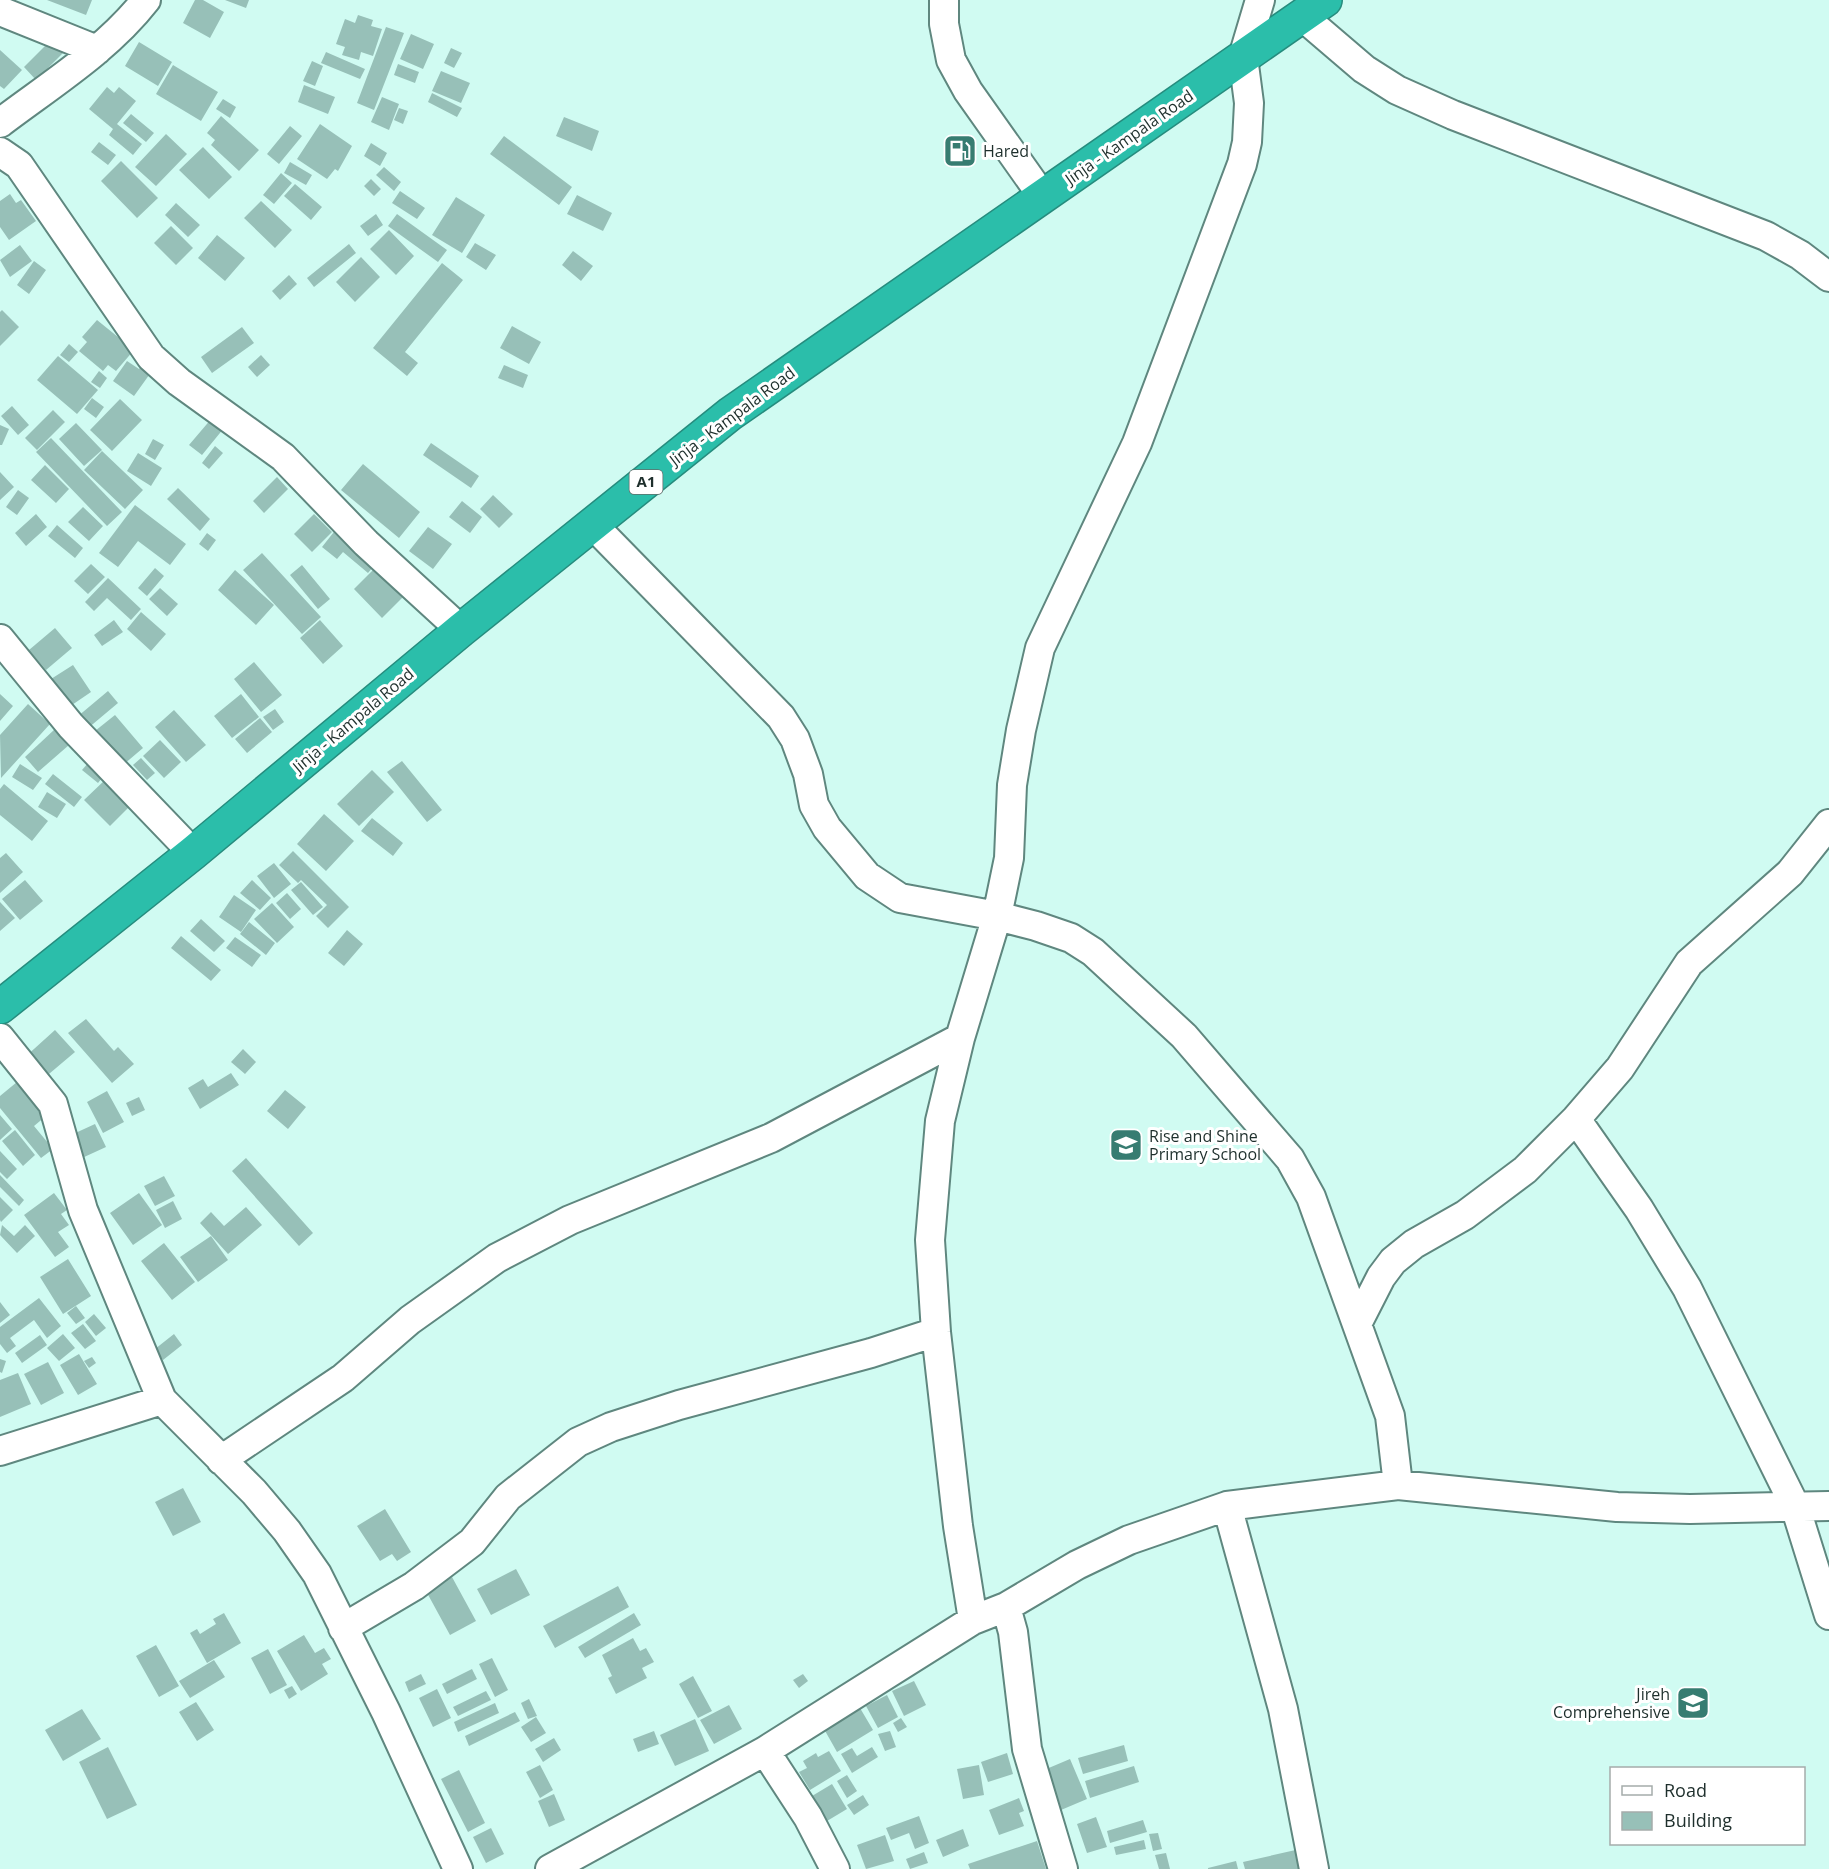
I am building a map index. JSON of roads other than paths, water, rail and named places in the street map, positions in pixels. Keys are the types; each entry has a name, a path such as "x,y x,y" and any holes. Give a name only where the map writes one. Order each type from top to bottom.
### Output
{"highway":[{"name":"Jinja - Kampala Road","path":"0,1007 193,853 461,630 730,414 1313,8"}],"street":[{"path":"146,0 131,20 97,50 5,119 9,159 151,357 180,382 284,457 366,543 461,630"},
{"path":"944,0 944,24 951,60 968,91 1043,197"},
{"path":"973,1620 958,1526 936,1332 930,1240 940,1121 960,1038 997,916 1009,858 1012,784 1021,730 1040,648 1137,443 1242,164 1247,142 1249,104 1243,57 1260,0"},
{"path":"1313,8 1364,69 1397,90 1453,115 1766,236 1800,255 1829,277"},
{"path":"0,11 97,50"},
{"path":"593,525 781,717 795,739 808,774 814,805 827,828 867,876 900,898 997,916 1036,926 1078,942 1119,974 1184,1036 1290,1159 1311,1197 1390,1416 1398,1485"},
{"path":"0,639 71,726 193,853"},
{"path":"1358,1324 1380,1277 1393,1261 1414,1244 1465,1215 1525,1170 1576,1119 1620,1068 1689,963 1790,873 1829,824"},
{"path":"0,1038 53,1104 84,1210 162,1400 254,1492 287,1531 316,1574 386,1712 458,1869"},
{"path":"221,1460 343,1378 410,1320 497,1258 570,1220 771,1138 960,1038"},
{"path":"1576,1119 1639,1209 1687,1288 1795,1506 1829,1615"},
{"path":"343,1628 414,1586 472,1542 508,1497 578,1442 611,1427 679,1405 871,1353 936,1332"},
{"path":"0,1451 162,1400"},
{"path":"550,1869 765,1751 973,1620 1006,1607 1077,1566 1129,1540 1227,1506 1398,1485 1617,1507 1690,1509 1829,1506"},
{"path":"1227,1506 1283,1709 1314,1869"},
{"path":"1006,1607 1013,1632 1027,1749 1063,1869"},
{"path":"765,1751 808,1817 835,1869"}],"place":[{"name":"Hared","path":"960,151"},
{"name":"Rise and Shine Primary School","path":"1126,1145"},
{"name":"Jireh Comprehensive","path":"1693,1703"}]}
